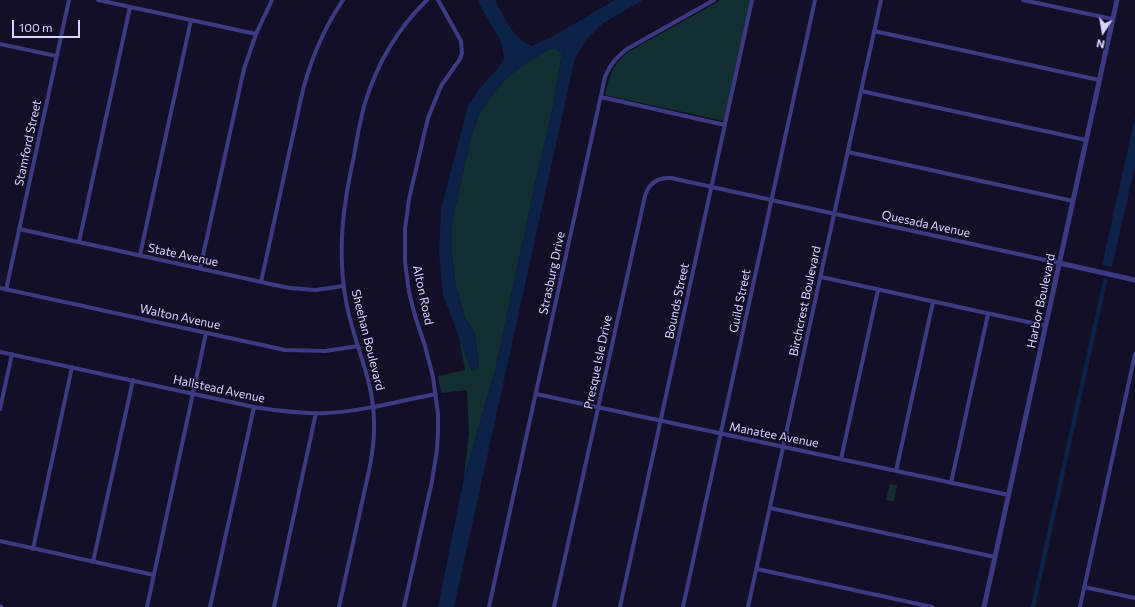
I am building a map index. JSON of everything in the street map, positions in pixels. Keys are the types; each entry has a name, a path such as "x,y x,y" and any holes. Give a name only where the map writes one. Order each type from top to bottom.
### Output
{"street":[{"name":"Stamford Street","path":"6,290 69,0"},
{"path":"98,0 256,34"},
{"path":"200,269 241,82 256,34 272,0"},
{"path":"261,282 304,84 324,34 343,0"},
{"name":"Sheehan Boulevard","path":"339,607 371,461 374,434 373,406 368,376 349,318 344,286 341,246 343,208 365,103 376,73 391,45 409,19 427,0"},
{"name":"Alton Road","path":"404,607 435,468 438,432 436,394 429,359 409,292 405,262 405,228 428,118 441,86 460,59 462,53 461,41 438,0"},
{"name":"Strasburg Drive","path":"489,607 608,70 618,56 628,49 714,0"},
{"name":"Bounds Street","path":"620,607 752,0"},
{"name":"Guild Street","path":"683,607 816,0"},
{"name":"Birchcrest Boulevard","path":"748,607 881,0"},
{"path":"1023,0 1112,19"},
{"name":"Harbor Boulevard","path":"984,607 1117,0"},
{"path":"80,242 130,7"},
{"path":"140,255 191,20"},
{"path":"874,31 1099,80"},
{"path":"0,44 56,56"},
{"path":"861,91 1086,140"},
{"path":"601,97 725,125"},
{"path":"848,152 1073,201"},
{"name":"Presque Isle Drive","path":"554,607 647,190 655,181 666,178 712,187"},
{"name":"Quesada Avenue","path":"712,187 1135,280"},
{"name":"State Avenue","path":"19,229 200,269 305,290 344,286"},
{"path":"821,277 1046,326"},
{"name":"Walton Avenue","path":"0,288 275,348 295,351 325,351 358,346"},
{"path":"841,459 878,290"},
{"path":"896,471 933,302"},
{"path":"951,483 988,314"},
{"path":"147,607 206,333"},
{"name":"Hallstead Avenue","path":"0,352 254,407 285,412 316,414 342,412 436,394"},
{"path":"0,409 12,354"},
{"path":"1080,607 1135,354"},
{"path":"33,549 72,367"},
{"path":"94,562 133,380"},
{"name":"Manatee Avenue","path":"536,394 660,422 841,459 1009,496"},
{"path":"210,607 254,407"},
{"path":"274,607 316,414"},
{"path":"770,508 995,557"},
{"path":"0,541 154,575"},
{"path":"757,569 932,607"},
{"path":"1084,587 1135,598"}],"green space":[{"path":"721,0 750,0 724,121 605,95 612,71 618,62 628,52"},
{"path":"556,48 562,54 553,107 496,367 464,478 469,432 467,390 441,393 438,376 465,370 459,337 472,371 479,368 475,333 466,320 456,287 451,249 452,225 455,208 471,137 480,112 494,92 510,75 526,63 550,49"},
{"path":"890,484 897,485 894,501 886,500"}],"water":[{"path":"477,0 495,0 514,33 525,43 532,46 555,35 615,0 643,0 603,23 586,40 575,58 454,607 438,607 464,478 496,367 553,107 562,54 556,49 550,49 526,63 510,75 494,92 480,112 471,137 455,208 452,225 451,249 456,287 466,320 475,333 479,368 472,371 443,295 439,253 441,209 468,106 479,89 497,70 504,58 501,41"},
{"path":"1135,117 1135,166 1112,267 1102,265"}],"waterway":[{"path":"1033,607 1105,281"}]}
